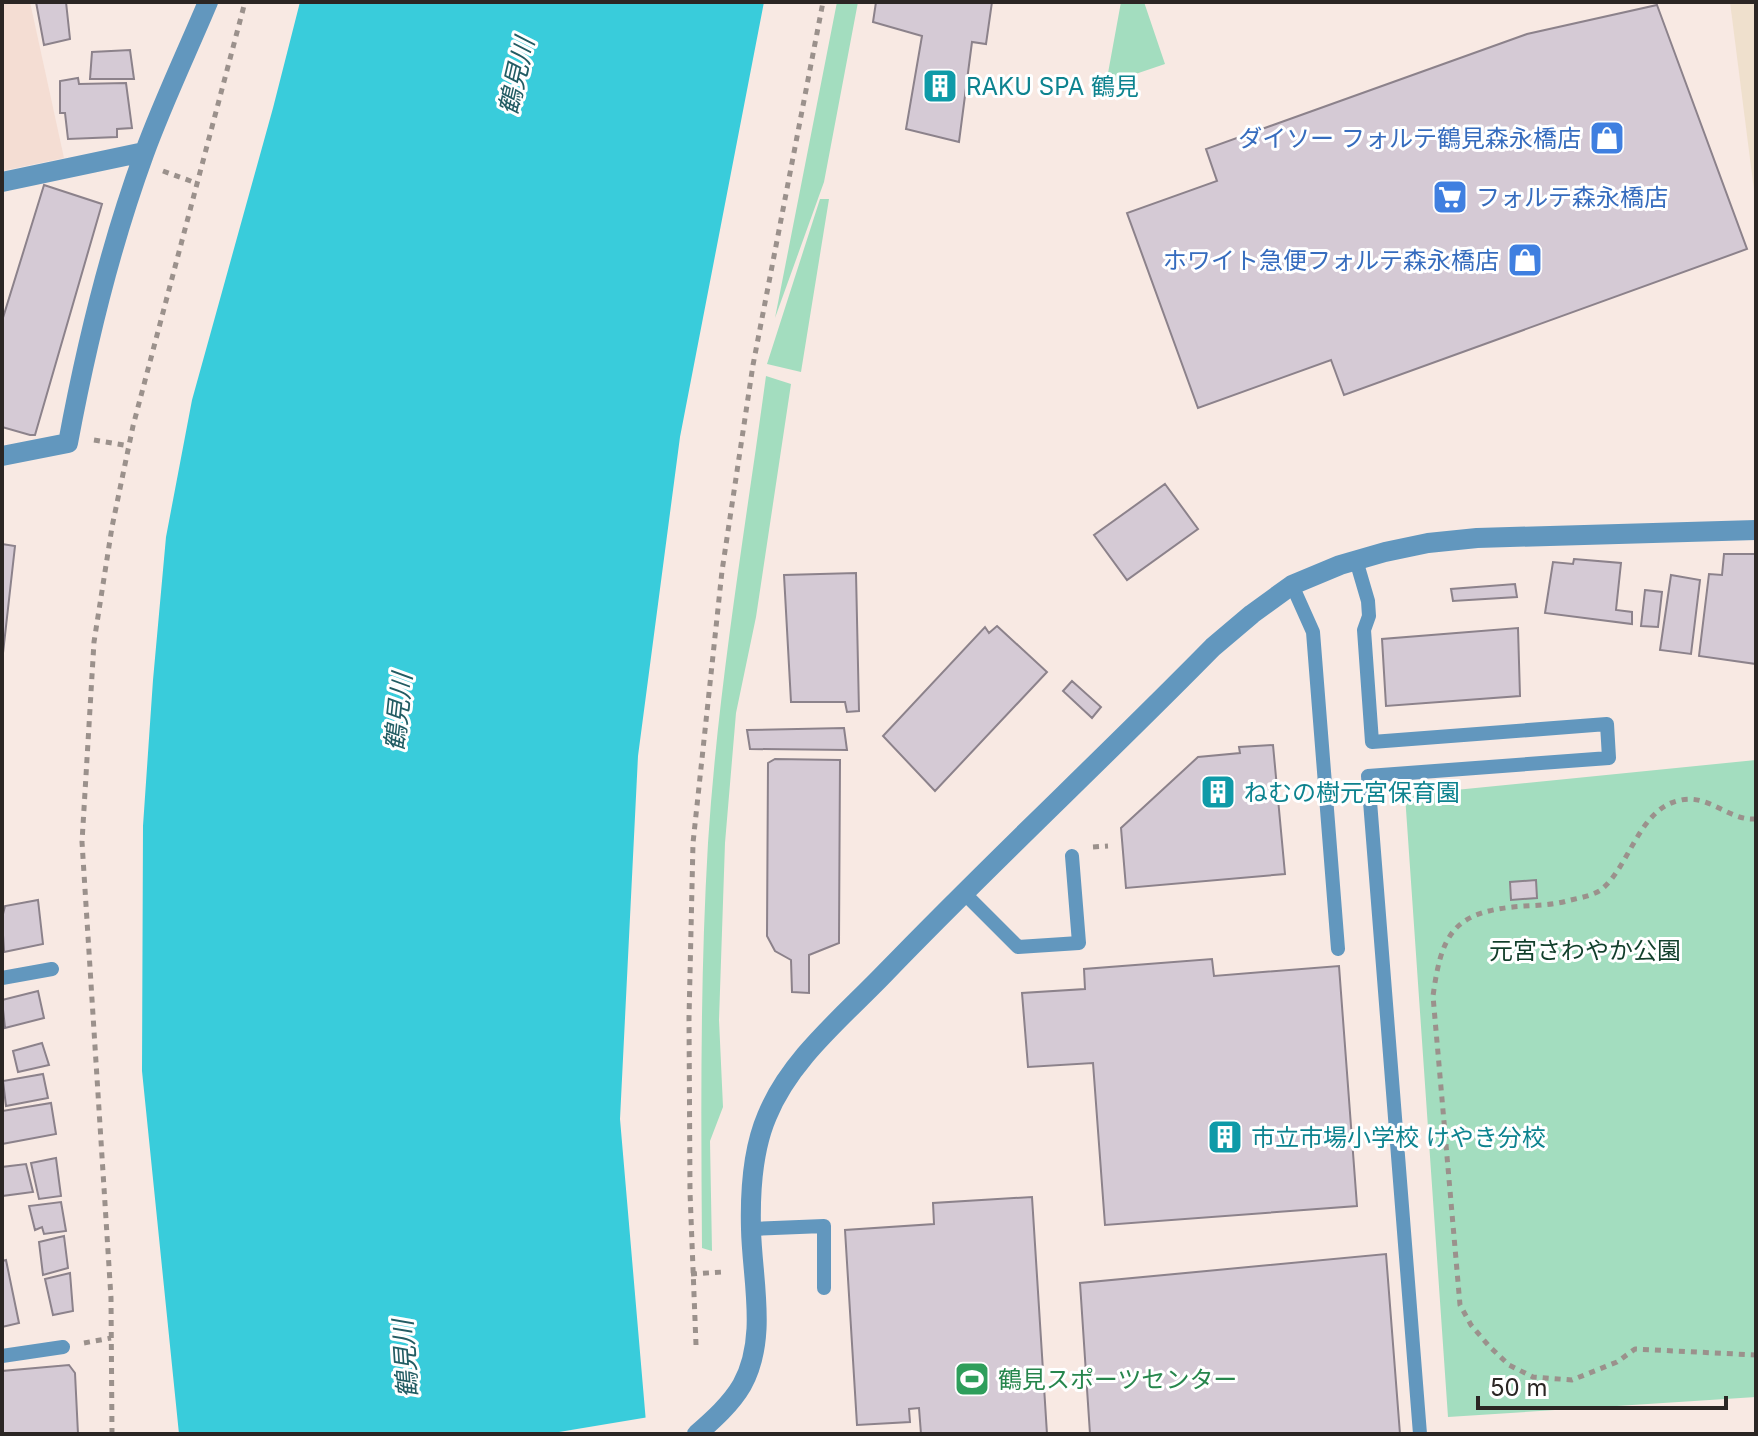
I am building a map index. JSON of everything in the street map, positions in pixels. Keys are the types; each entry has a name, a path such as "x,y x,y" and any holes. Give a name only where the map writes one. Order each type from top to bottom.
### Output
{"street":[{"path":"2,456 68,443 87,352 120,224 144,152 208,2"},
{"path":"2,182 144,152"},
{"path":"705,1432 744,1382 751,1359 756,1331 751,1229 754,1161 767,1115 792,1070 964,893 1213,647 1292,585 1356,560 1428,543 1477,538 1756,530"}],"lane":[{"path":"1356,560 1368,601 1369,616 1364,630 1372,742 1607,724 1609,758 1368,776 1420,1434"},
{"path":"1292,585 1313,632 1338,949"},
{"path":"964,893 1018,947 1079,943 1072,856"},
{"path":"2,978 52,969"},
{"path":"751,1229 824,1226 824,1288"},
{"path":"2,1356 63,1347"}],"path":[{"path":"112,1434 111,1338 82,842 94,642 112,527 129,446 245,2"},
{"path":"696,1345 691,1274 689,1018 693,843 722,571 753,365 823,2"},
{"path":"183,178 196,183"},
{"path":"86,438 129,446"},
{"path":"1756,819 1742,820 1700,800 1682,799 1662,806 1600,891 1555,904 1477,912 1460,923 1444,946 1433,996 1460,1305 1471,1325 1489,1346 1509,1365 1533,1377 1572,1380 1617,1362 1635,1349 1756,1355"},
{"path":"79,966 89,965"},
{"path":"691,1274 723,1272"},
{"path":"96,1341 111,1338"}],"shaded area":[{"path":"2,2 30,2 64,158 2,171"},
{"path":"1730,2 1756,2 1756,206"}],"green space":[{"path":"837,2 858,2 824,182 775,318"},
{"path":"1121,2 1144,2 1165,64 1106,84"},
{"path":"820,199 829,199 801,372 767,364"},
{"path":"766,376 791,384 756,617 736,713 725,843 719,1020 723,1107 710,1141 712,1251 702,1248 702,995 708,843 725,668"},
{"name":"元宮さわやか公園","path":"1756,760 1756,1397 1448,1417 1405,795"}],"water":[{"name":"鶴見川","path":"300,2 764,2 680,437 638,756 620,1119 647,1434 179,1434 142,1071 143,826 153,680 166,537 192,400"}],"pier":[{"path":"649,1417 651,1434 547,1434"}],"building":[{"path":"36,2 66,2 70,39 44,45"},
{"name":"RAKU SPA 鶴見","path":"876,2 992,2 986,44 972,42 959,142 906,129 922,36 873,22"},
{"name":"フォルテ森永橋店","path":"1657,5 1747,249 1344,395 1331,360 1198,408 1127,213 1217,181 1206,149 1527,34"},
{"path":"130,50 134,79 90,79 92,52"},
{"path":"78,78 79,84 126,83 132,128 117,129 117,137 68,139 65,113 60,113 60,81"},
{"path":"44,185 102,204 35,435 30,435 2,427 2,321"},
{"path":"1165,484 1198,529 1127,580 1094,535"},
{"path":"2,544 15,546 2,662"},
{"path":"1724,554 1756,554 1756,664 1699,656 1709,574 1722,575"},
{"path":"1574,559 1621,563 1616,610 1632,612 1632,624 1545,613 1553,562 1573,564"},
{"path":"856,573 859,711 847,712 845,702 791,702 784,575"},
{"path":"1671,575 1700,580 1691,654 1660,650"},
{"path":"1515,584 1517,597 1453,601 1451,589"},
{"path":"1645,590 1662,592 1658,627 1641,626"},
{"path":"997,626 1047,672 935,791 883,736 985,627 989,633"},
{"path":"1518,628 1520,696 1386,706 1382,639"},
{"path":"1072,681 1101,707 1092,718 1063,691"},
{"path":"844,728 847,750 750,749 747,730"},
{"name":"ねむの樹元宮保育園","path":"1273,745 1285,874 1126,888 1121,828 1198,757 1240,753 1239,747"},
{"path":"775,759 840,760 839,943 809,955 809,993 792,992 791,960 775,951 767,936 768,763"},
{"path":"1536,880 1537,898 1511,900 1510,882"},
{"path":"38,900 43,944 4,952 2,918 5,906"},
{"name":"市立市場小学校 けやき分校","path":"1212,959 1214,976 1339,966 1357,1206 1105,1225 1093,1063 1028,1067 1022,993 1085,989 1084,969"},
{"path":"38,991 44,1018 5,1028 2,1000"},
{"path":"42,1043 49,1065 18,1072 13,1051"},
{"path":"43,1074 48,1098 6,1106 3,1081"},
{"path":"51,1103 56,1134 2,1144 2,1111"},
{"path":"56,1158 61,1196 39,1199 31,1163"},
{"path":"26,1164 33,1192 2,1196 2,1167"},
{"path":"1032,1197 1047,1434 921,1434 919,1408 909,1409 910,1422 857,1425 845,1230 934,1224 933,1203"},
{"path":"61,1202 66,1231 44,1234 42,1227 35,1230 29,1206"},
{"path":"64,1236 68,1268 43,1275 39,1242"},
{"path":"1386,1254 1400,1434 1090,1434 1080,1283"},
{"path":"6,1260 19,1323 2,1327 2,1261"},
{"path":"70,1273 73,1311 53,1315 45,1279"},
{"path":"69,1365 75,1373 78,1434 2,1434 2,1371"}],"place":[{"name":"RAKU SPA 鶴見","path":"940,86"},
{"name":"ダイソー フォルテ鶴見森永橋店","path":"1607,138"},
{"name":"フォルテ森永橋店","path":"1450,197"},
{"name":"ホワイト急便フォルテ森永橋店","path":"1525,260"},
{"name":"ねむの樹元宮保育園","path":"1218,792"},
{"name":"市立市場小学校 けやき分校","path":"1225,1137"},
{"name":"鶴見スポーツセンター","path":"972,1379"}]}
